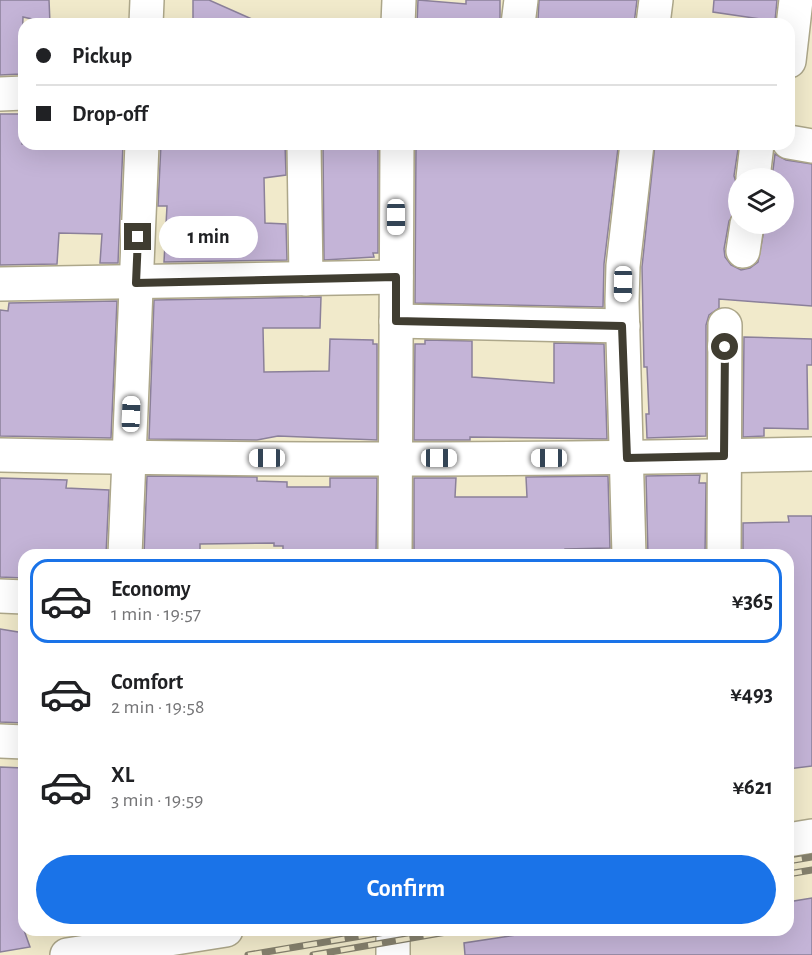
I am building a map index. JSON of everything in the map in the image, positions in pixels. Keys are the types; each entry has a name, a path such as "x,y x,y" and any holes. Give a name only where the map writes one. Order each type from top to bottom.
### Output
{"street":[{"path":"146,18 147,0"},
{"path":"398,18 399,0"},
{"path":"519,18 522,0"},
{"path":"654,18 656,0"},
{"path":"794,18 796,0"},
{"path":"0,94 18,93"},
{"path":"795,143 812,146"},
{"path":"126,549 142,150"},
{"path":"304,150 306,279"},
{"path":"395,549 397,150"},
{"path":"629,549 622,326 623,266 636,150"},
{"path":"754,168 757,150"},
{"path":"0,284 396,277"},
{"path":"396,321 622,326"},
{"path":"724,549 725,325"},
{"path":"0,455 129,458 627,458 812,454"},
{"path":"0,596 18,597"},
{"path":"0,741 18,742"},
{"path":"794,839 812,836"},
{"path":"66,955 111,938 140,936"},
{"path":"393,936 393,955"}],"building":[{"path":"0,0 49,0 50,18 18,18 18,74 0,75"},
{"path":"193,0 209,0 250,18 193,18"},
{"path":"418,0 466,4 466,0 500,0 500,18 417,18"},
{"path":"539,0 637,0 635,18 538,18"},
{"path":"714,0 777,0 775,18 754,18 713,12"},
{"path":"0,114 18,114 18,150 123,150 118,263 100,263 102,234 59,233 57,264 0,265"},
{"path":"161,150 285,150 286,175 264,178 265,223 286,224 287,260 164,262 167,206 158,206"},
{"path":"323,150 378,150 378,253 373,253 374,257 324,260"},
{"path":"416,150 618,150 604,264 603,307 415,303"},
{"path":"654,150 738,150 735,168 728,168 728,227 724,249 725,257 731,265 741,270 750,268 758,262 763,234 794,234 794,168 773,168 775,154 786,160 812,164 812,306 719,299 719,308 709,315 706,325 706,436 647,438 646,414 649,414 647,367 644,367 642,267"},
{"path":"321,297 320,328 263,328 264,372 329,371 330,339 373,340 373,344 377,344 377,440 278,436 257,440 149,439 154,300"},
{"path":"117,301 111,438 0,436 0,310 8,311 9,303"},
{"path":"744,337 812,339 812,365 807,365 808,429 764,428 764,436 743,437"},
{"path":"425,340 472,341 472,377 554,383 554,343 604,344 607,439 470,437 470,440 414,440 415,344 425,344"},
{"path":"700,475 699,483 706,483 705,549 648,549 646,476"},
{"path":"147,476 257,477 257,481 287,482 287,487 330,487 330,478 377,478 376,549 283,549 283,546 274,546 274,543 200,544 200,549 144,549"},
{"path":"608,476 610,548 414,549 414,478 456,478 455,497 527,497 526,477"},
{"path":"0,478 67,480 66,488 109,490 106,549 18,549 18,578 0,577"},
{"path":"788,516 812,516 812,766 794,768 794,549 743,549 743,523 789,522"},
{"path":"0,629 18,632 18,723 0,722"},
{"path":"0,767 18,768 18,936 26,936 30,947 0,952"},
{"path":"812,898 812,955 465,955 464,943 510,936 794,936 794,901"}],"railway":[{"path":"794,860 812,857"},
{"path":"794,873 812,870"},
{"path":"248,955 361,936"},
{"path":"313,955 423,936"}],"route":[{"path":"138,237 136,283 396,277 396,321 622,326 627,458 724,456 725,347"}]}
